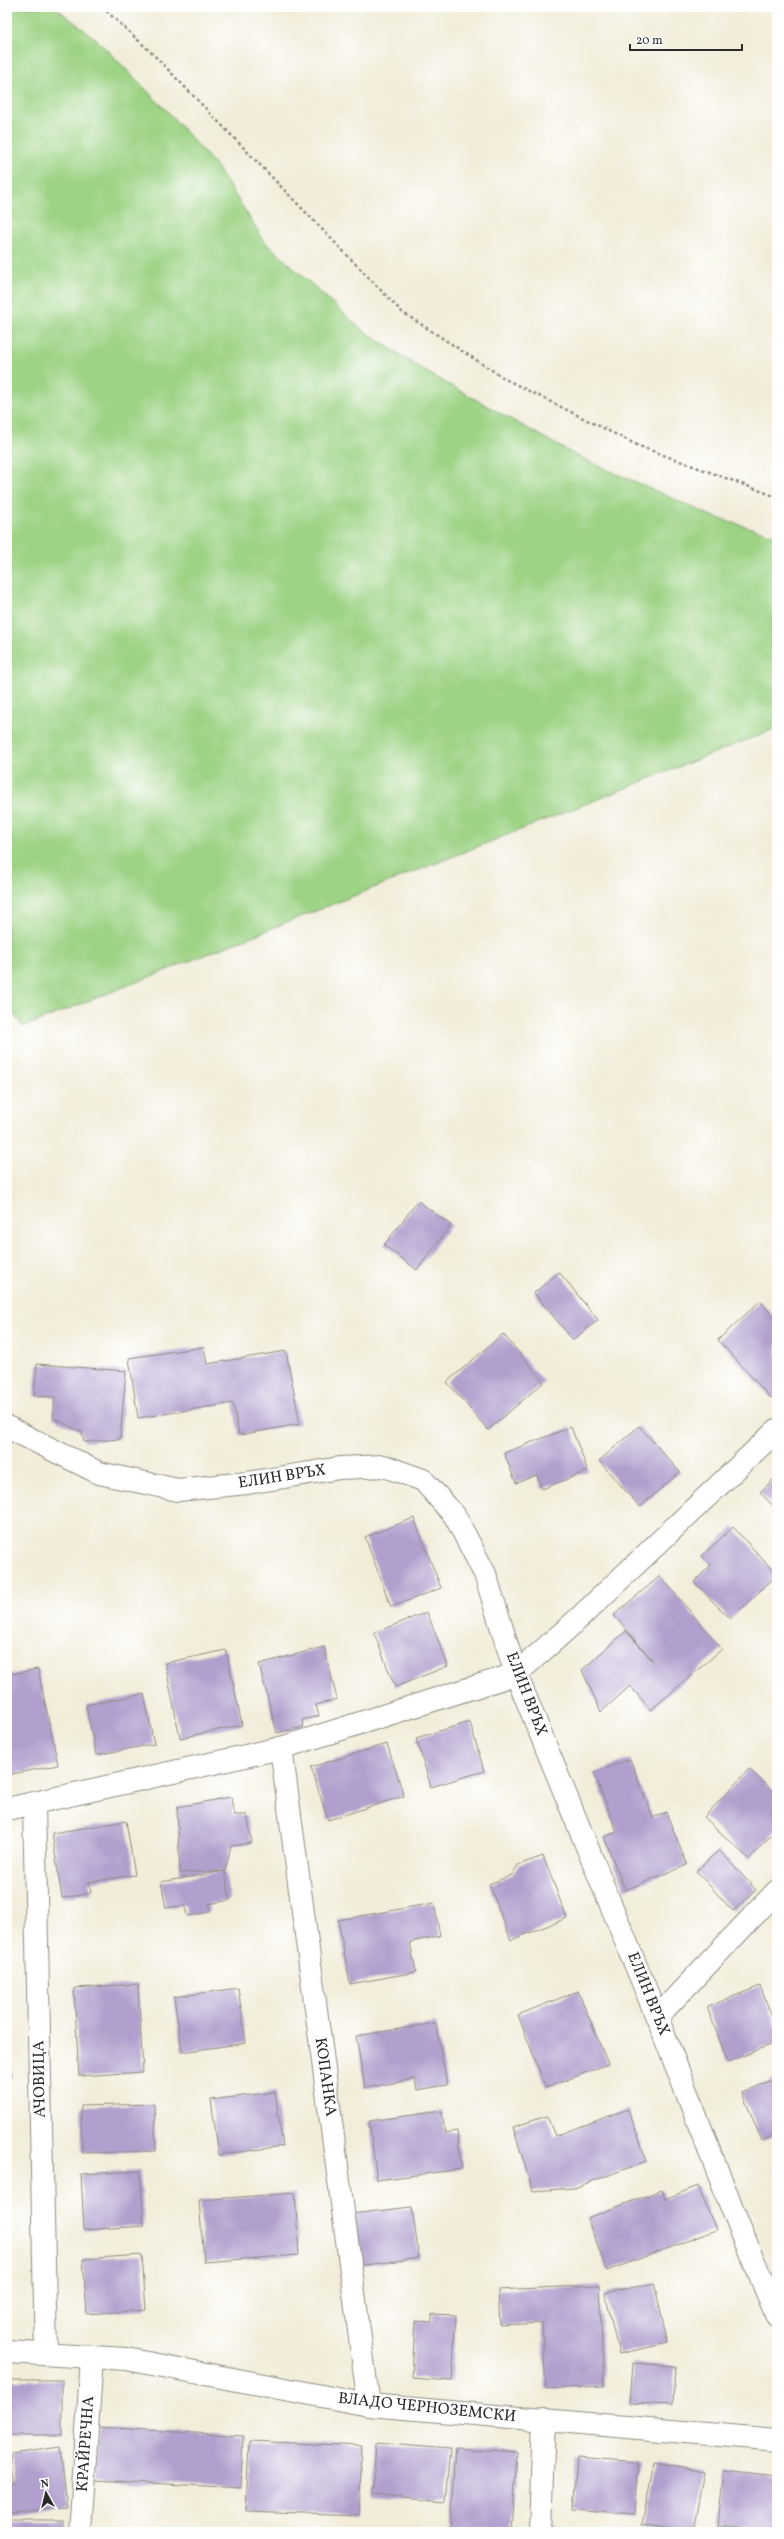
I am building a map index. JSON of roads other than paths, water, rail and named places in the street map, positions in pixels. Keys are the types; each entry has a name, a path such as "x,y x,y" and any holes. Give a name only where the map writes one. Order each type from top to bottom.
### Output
{"street":[{"name":"ЕЛИН ВРЪХ","path":"8,1427 99,1472 178,1490 247,1483 340,1468 384,1466 422,1480 455,1516 485,1574 516,1674 657,2017 738,2226 777,2316"},
{"path":"7,1809 281,1748 516,1674 577,1620 777,1430"},
{"name":"КОПАНКА","path":"281,1748 369,2405"},
{"name":"АЧОВИЦА","path":"34,1804 46,2353"},
{"path":"657,2017 777,1891"},
{"name":"ВЛАДО ЧЕРНОЗЕМСКИ","path":"7,2352 46,2353 126,2360 369,2405 777,2440"},
{"name":"КРАЙРЕЧНА","path":"80,2532 92,2357"},
{"path":"540,2532 544,2419"}]}
